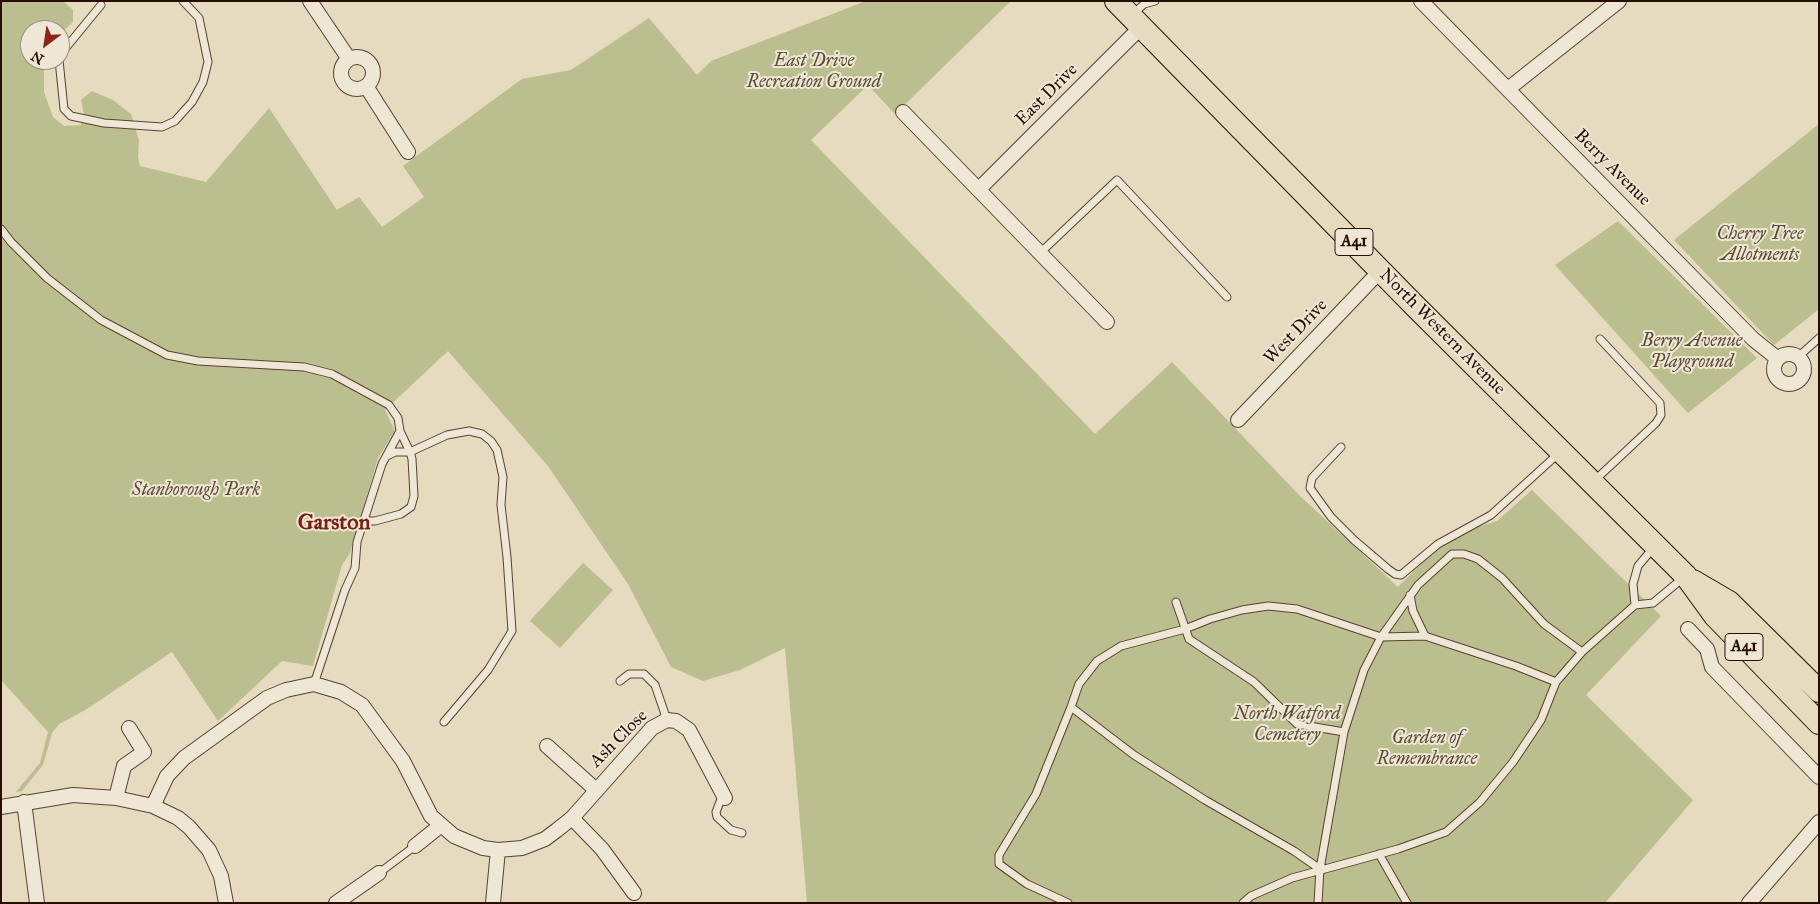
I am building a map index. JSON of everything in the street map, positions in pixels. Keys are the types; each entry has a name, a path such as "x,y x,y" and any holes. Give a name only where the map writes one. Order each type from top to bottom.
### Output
{"highway":[{"name":"North Western Avenue","path":"1129,15 1686,576 1715,616 1819,723"},
{"name":"North Western Avenue","path":"1686,576 1729,602 1809,673 1819,691"}],"street":[{"path":"310,1 349,59"},
{"name":"Berry Avenue","path":"1421,1 1754,339 1778,359"},
{"path":"1508,89 1619,1"},
{"name":"East Drive","path":"979,189 1129,15"},
{"path":"361,58 370,64 372,77 366,86 353,89 344,83 341,70 349,59 361,58"},
{"path":"366,86 408,152"},
{"path":"903,112 1107,322"},
{"name":"West Drive","path":"1238,420 1381,270"},
{"path":"1790,354 1798,357 1803,364 1803,374 1793,383 1784,382 1777,377 1774,368 1778,359 1790,354"},
{"path":"1688,629 1707,649 1712,667 1819,778"},
{"path":"153,806 167,776 184,758 267,698 286,690 314,684 341,692 362,705 403,761 424,806 440,826 415,846"},
{"name":"Ash Close","path":"440,826 468,843 498,850 522,848 545,839 572,818 595,789 652,728 667,720 676,721 689,730 724,796"},
{"path":"116,798 124,766 144,752 129,728"},
{"path":"547,746 595,789"},
{"path":"1,807 73,795 116,798 153,806 178,818 200,838 209,850 221,876 226,903"},
{"path":"24,802 37,903"},
{"path":"572,818 602,849 634,893"},
{"path":"1749,903 1819,822"},
{"path":"494,903 498,850"},
{"path":"336,903 379,873"}],"lane":[{"path":"61,70 64,109 71,116 104,123 162,126 175,121 192,102 203,82 208,62 199,18 183,1"},
{"path":"1129,15 1144,4 1155,1"},
{"path":"70,42 101,2"},
{"path":"1040,253 1118,180 1227,297"},
{"path":"1,229 11,242 48,278 101,320 167,355 198,361 304,367 332,374 389,405 398,418 400,431 410,452 414,496 410,507 401,514 376,521 364,521"},
{"path":"1798,357 1819,338"},
{"path":"1592,483 1656,423 1660,415 1660,403 1600,339"},
{"path":"314,684 345,590 355,568 357,542 386,456 400,431"},
{"path":"386,456 395,452 410,452 448,435 469,431 482,434 491,440 497,450 503,477 501,505 512,631 488,670 444,722"},
{"path":"1341,447 1312,478 1310,488 1326,511 1354,540 1395,574 1401,574 1438,544 1491,515 1561,451"},
{"path":"1635,605 1633,584 1638,566 1655,546"},
{"path":"1318,903 1320,869 1344,732 1364,670 1381,636 1410,595 1439,564 1452,554 1464,554 1478,559 1502,578 1544,624 1582,652"},
{"path":"1243,903 1251,896 1292,878 1379,854 1446,832 1480,802 1513,762 1541,720 1556,682 1582,652 1635,605 1653,603 1686,576"},
{"path":"1410,595 1412,611 1425,636"},
{"path":"1176,602 1189,639 1254,682 1297,724 1344,732"},
{"path":"1068,903 1027,884 999,864 999,855 1036,794 1080,684 1097,661 1121,646 1185,629 1210,619 1268,606 1297,609 1381,636 1425,636 1516,666 1556,682"},
{"path":"620,681 629,674 644,674 655,685 667,720"},
{"path":"1071,707 1134,755 1205,800 1294,851 1320,869"},
{"path":"724,796 718,804 717,818 731,830 742,833"},
{"path":"379,873 415,846"},
{"path":"1379,854 1407,903"}],"green space":[{"path":"1,1 63,1 73,10 73,22 70,25 70,20 20,20 20,70 44,70 44,92 53,117 64,126 81,125 84,114 81,100 92,91 113,100 131,114 139,140 138,157 140,166 206,182 269,108 337,210 359,197 382,227 424,197 403,166 522,79 571,70 649,18 697,75 711,61 866,1 1011,1 895,114 868,85 811,140 1095,434 1172,362 1299,495 1398,587 1440,545 1470,529 1497,521 1532,490 1661,616 1586,695 1693,800 1605,903 807,903 785,648 740,670 703,681 671,667 628,584 548,466 448,351 385,410 395,431 378,458 350,553 342,565 313,666 282,661 218,721 172,652 87,709 59,724 52,733 43,765 22,791 16,792 40,763 48,732 1,680"},
{"name":"Cherry Tree Allotments","path":"1819,124 1819,309 1774,345 1674,240"},
{"name":"Berry Avenue Playground","path":"1618,221 1757,358 1688,413 1555,265"},
{"path":"583,563 613,590 560,648 530,621"}],"district":[{"name":"Garston","path":"334,524"}],"park label":[{"name":"East Drive Recreation Ground","path":"814,72"},
{"name":"Stanborough Park","path":"196,491"},
{"name":"North Watford Cemetery","path":"1287,725"},
{"name":"Garden of Remembrance","path":"1427,750"}]}
